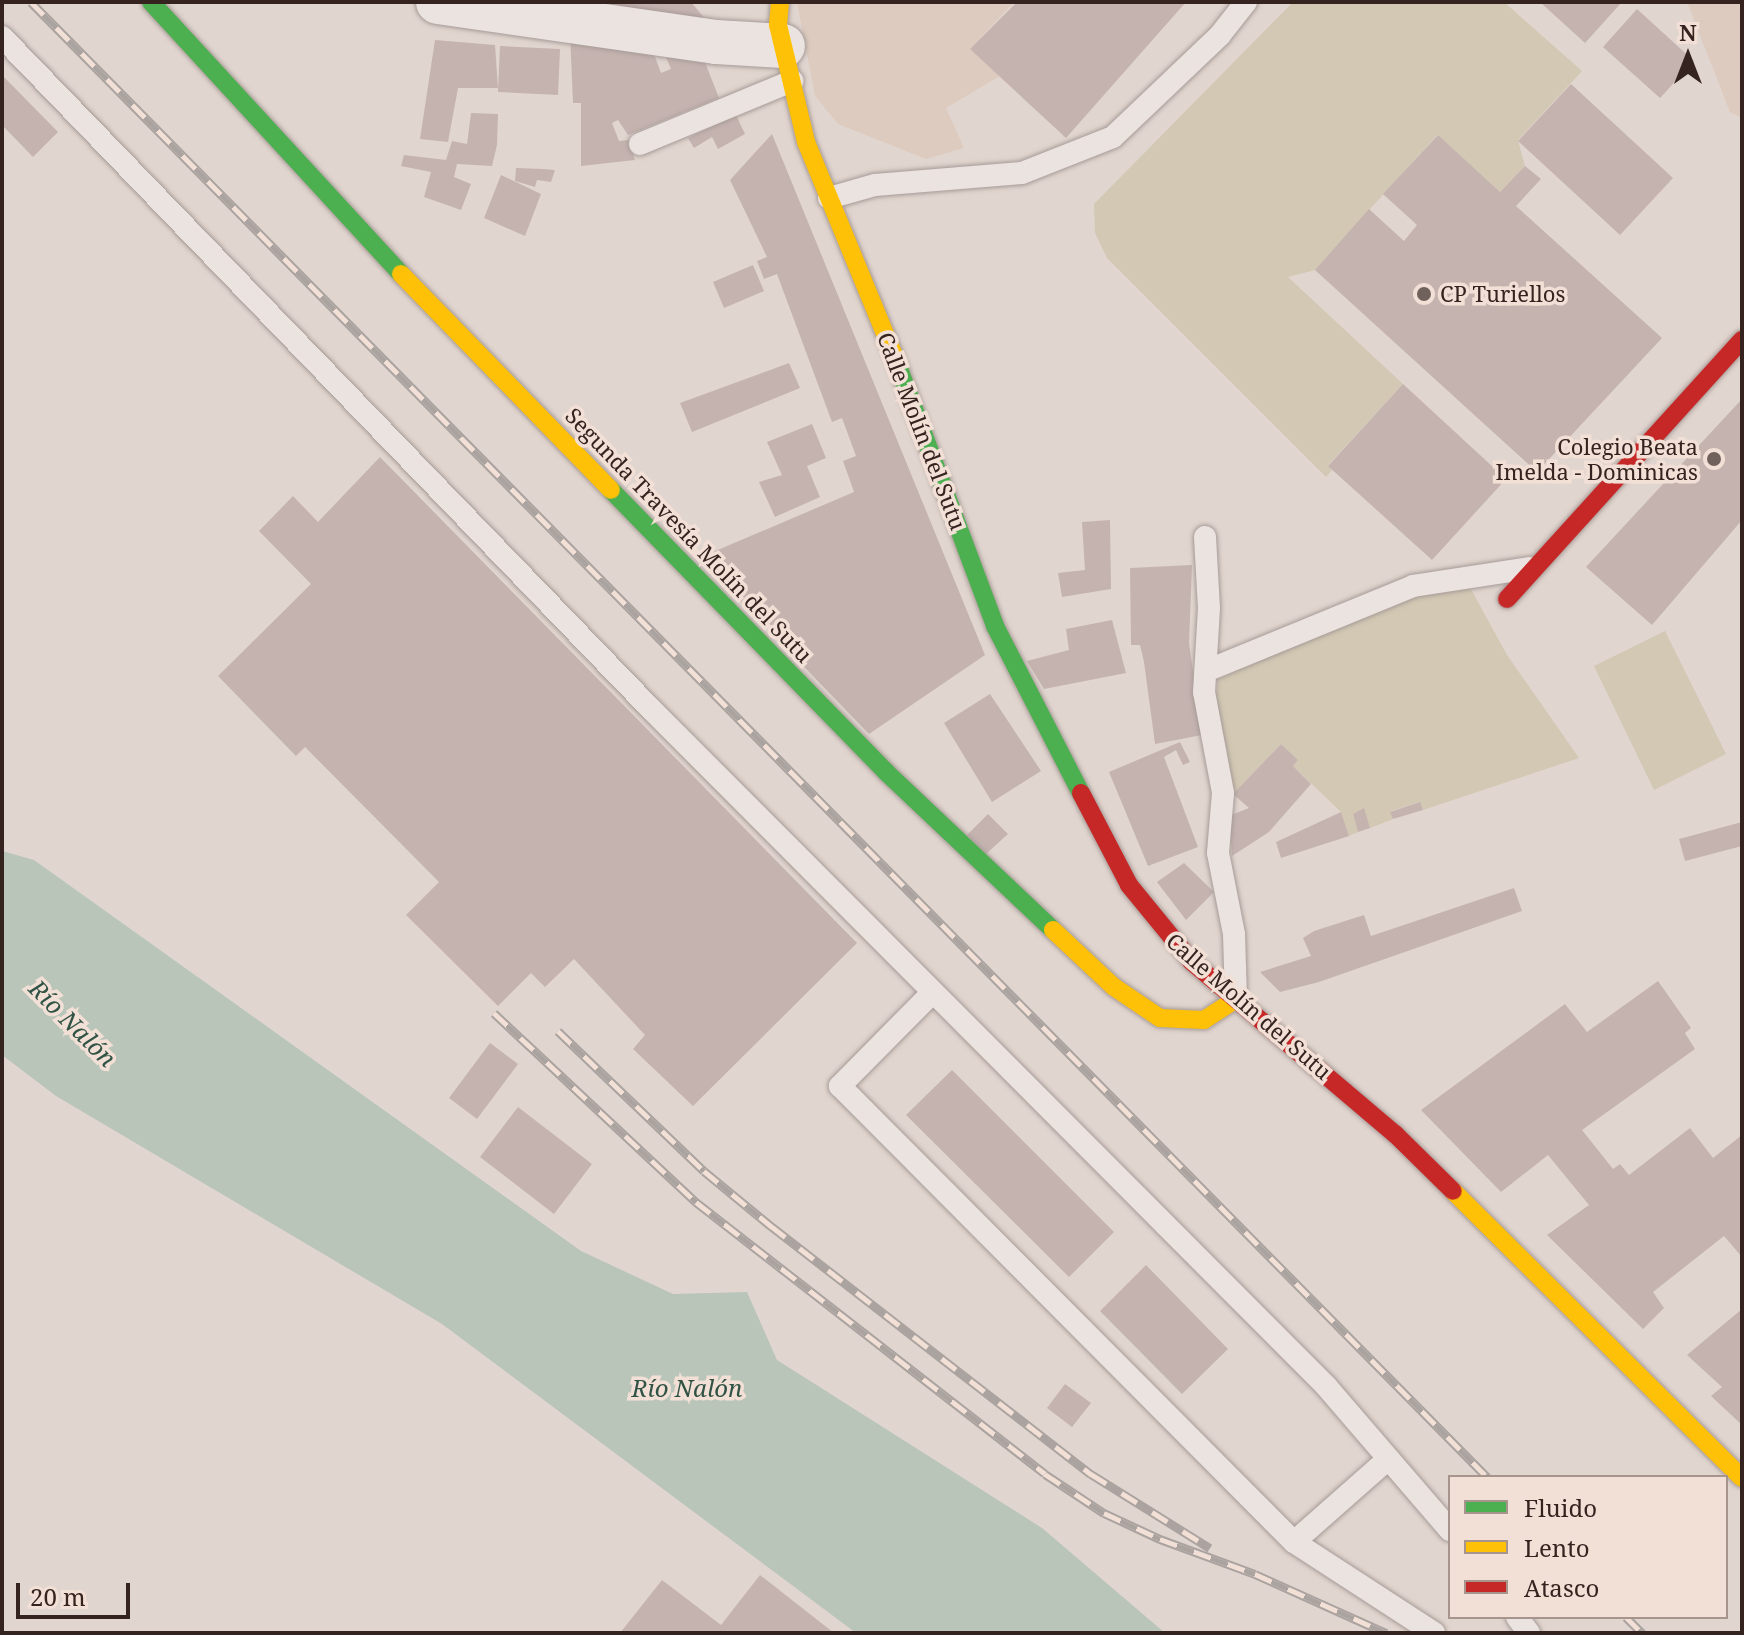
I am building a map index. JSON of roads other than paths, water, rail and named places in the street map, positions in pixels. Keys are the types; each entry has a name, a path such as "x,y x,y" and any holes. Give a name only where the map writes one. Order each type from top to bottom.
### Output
{"street":[{"name":"Segunda Travesía Molín del Sutu","path":"151,2 307,177 886,772 1114,987 1160,1018 1185,1022 1204,1020 1236,999"},
{"path":"438,2 716,42 788,64"},
{"name":"Calle Molín del Sutu","path":"780,2 788,64 806,142 995,626 1066,769 1129,885 1156,923 1236,999 1395,1134 1742,1478"},
{"path":"1507,599 1742,340"}],"lane":[{"path":"829,198 875,185 1022,173 1113,137 1220,35 1246,2"},
{"path":"2,37 932,993 1326,1386 1448,1528"},
{"path":"640,144 788,64"},
{"path":"1205,537 1204,692 1223,793 1218,853 1234,934 1236,999"},
{"path":"1206,671 1413,586 1470,573 1535,568"},
{"path":"932,993 840,1086 1294,1542 1434,1633"},
{"path":"1294,1542 1388,1459"}],"water":[{"name":"Río Nalón","path":"2,851 34,860 581,1251 673,1294 747,1292 777,1360 1042,1528 1165,1633 856,1633 442,1324 56,1096 2,1055"}],"railway":[{"path":"31,2 1485,1475"},
{"path":"494,1013 696,1202 1045,1474 1104,1513 1160,1539 1255,1574 1386,1633"},
{"path":"558,1031 704,1171 771,1226 1091,1474 1210,1548"},
{"path":"1628,1619 1642,1633"}],"place":[{"name":"CP Turiellos","path":"1424,294"},
{"name":"Colegio Beata Imelda - Dominicas","path":"1714,459"}]}
